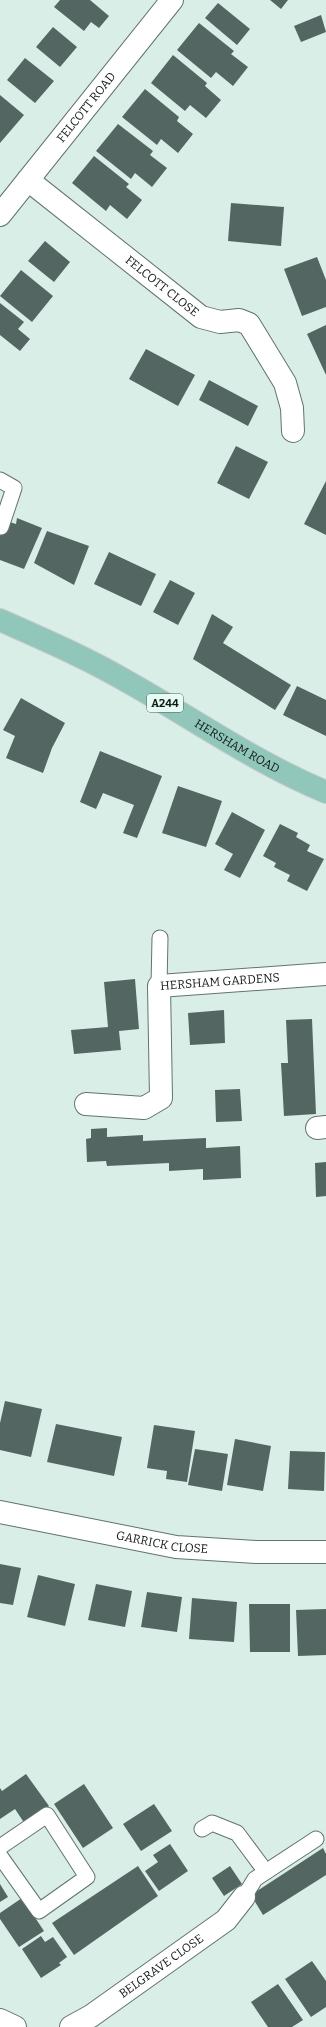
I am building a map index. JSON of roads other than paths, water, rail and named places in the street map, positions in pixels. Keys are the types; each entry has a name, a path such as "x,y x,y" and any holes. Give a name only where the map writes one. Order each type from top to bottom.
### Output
{"main road":[{"name":"HERSHAM ROAD","path":"0,620 71,652 127,681 290,777 326,792"}],"street":[{"name":"FELCOTT ROAD","path":"0,215 172,0"},
{"name":"FELCOTT CLOSE","path":"28,180 201,317 220,322 239,320 249,324 285,383 292,408 294,431"},
{"name":"HERSHAM GARDENS","path":"86,1104 144,1108 161,1098 159,986 326,974"},
{"name":"GARRICK CLOSE","path":"0,1512 176,1547 256,1552 326,1552"},
{"name":"BELGRAVE CLOSE","path":"71,2027 91,2016 226,1920 244,1897"},
{"path":"0,2020 15,2027"}],"lane":[{"path":"0,480 14,488 3,509 1,527"},
{"path":"159,986 160,938"},
{"path":"0,1847 47,1815 87,1876 39,1911 0,1856"},
{"path":"202,1830 212,1823 237,1833 266,1872"},
{"path":"244,1897 255,1879 316,1839"}]}
